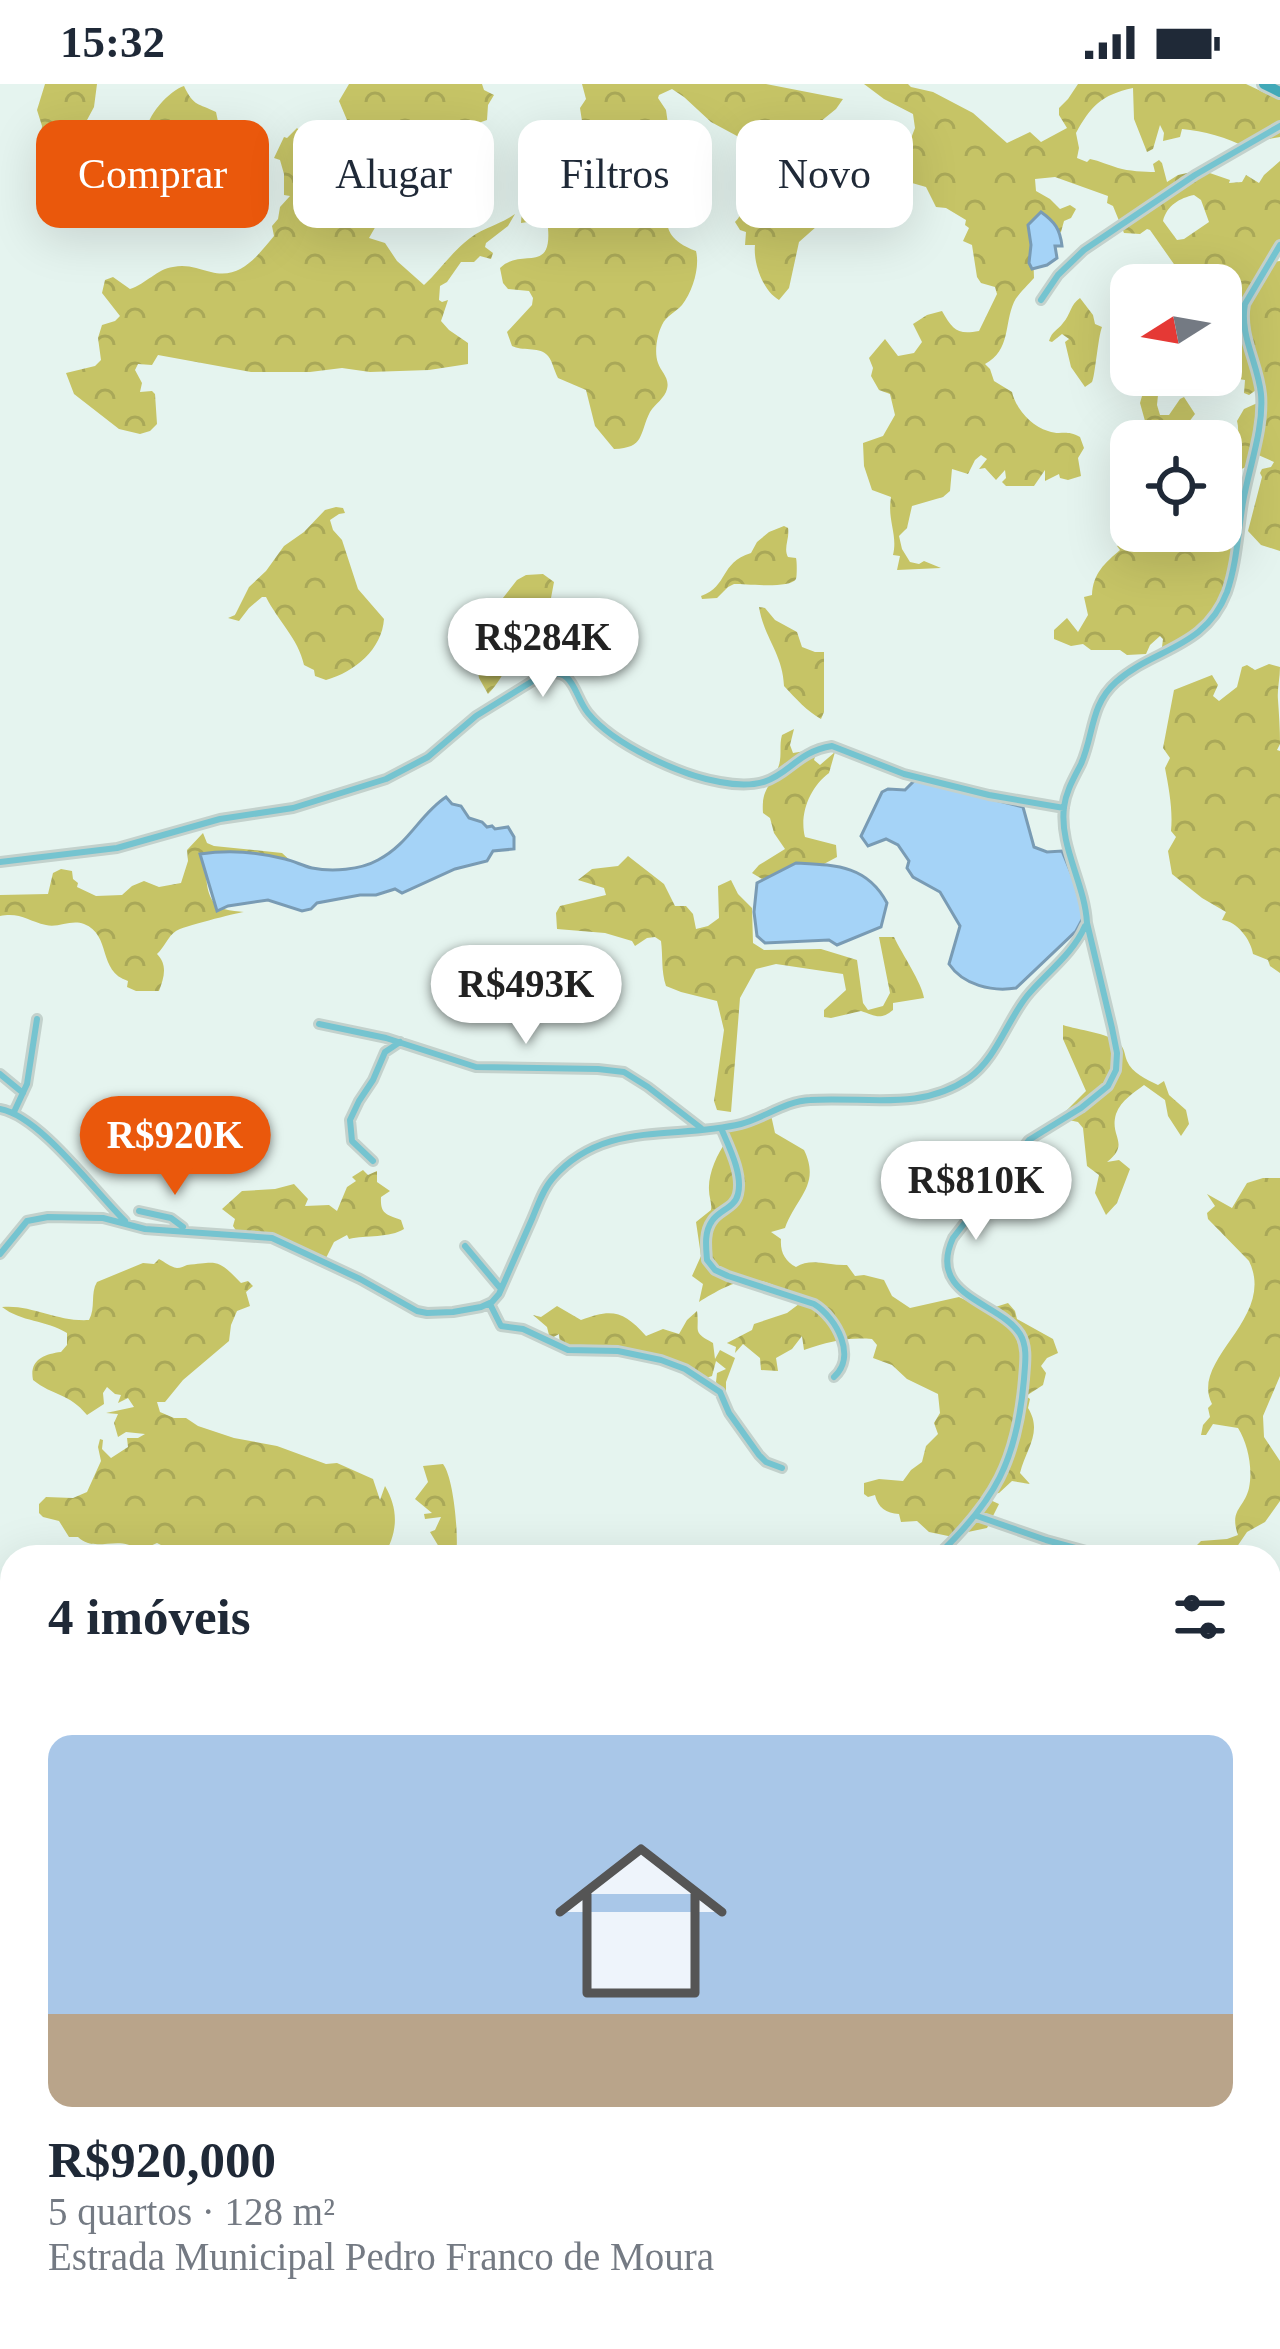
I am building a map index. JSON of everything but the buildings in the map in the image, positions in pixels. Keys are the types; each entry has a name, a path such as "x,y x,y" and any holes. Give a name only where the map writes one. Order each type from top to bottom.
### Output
{"main road":[{"path":"1264,84 1280,92"}],"street":[{"path":"1041,300 1084,250 1195,175 1280,126"},
{"path":"948,1545 976,1516 1002,1477 1020,1423 1026,1353 1014,1327 980,1306 952,1278 946,1252 1030,1140 1108,1086 1116,1070 1117,1053 1067,844 1064,808 1104,694 1121,677 1188,640 1213,617 1228,588 1262,399 1243,314 1280,244"},
{"path":"0,862 117,848 220,819 293,808 386,778 428,757 476,716 553,672 567,677 589,715 620,738 661,764 703,778 751,785 769,782 820,748 832,746 904,774 1064,808"},
{"path":"0,1254 20,1227 35,1218 104,1218 158,1230 272,1238 417,1311 454,1312 490,1304 546,1189 576,1158 610,1139 722,1128 802,1100 902,1102 931,1096 966,1080 982,1067 1018,1008 1079,940 1087,923"},
{"path":"14,1112 27,1084 37,1019"},
{"path":"319,1024 400,1042 476,1067 624,1072 704,1131"},
{"path":"373,1161 352,1141 350,1120 385,1052 400,1042"},
{"path":"0,1074 22,1094"},
{"path":"0,1109 14,1112 58,1148 128,1225"},
{"path":"722,1128 739,1191 734,1204 709,1226 706,1260 728,1276 824,1310 846,1359 834,1377"},
{"path":"139,1211 171,1218 186,1230"},
{"path":"466,1246 501,1289"},
{"path":"490,1304 501,1326 523,1329 560,1348 637,1354 673,1364 709,1383 723,1396 729,1413 759,1454 782,1468"},
{"path":"976,1516 1064,1545"}],"green space":[{"path":"45,84 97,84 87,120 40,120 37,110"},
{"path":"349,84 482,84 494,95 487,120 347,120 339,101"},
{"path":"582,84 766,84 843,99 822,120 736,120 736,135 712,123 672,89 658,98 667,120 582,120 580,108 586,99"},
{"path":"864,84 908,84 933,92 973,113 1007,143 1030,132 1041,142 1067,128 1059,108 1078,84 1246,84 1280,100 1280,137 1246,148 1215,135 1182,129 1180,137 1163,141 1160,125 1153,149 1147,152 1134,119 1133,88 1098,103 1076,133 1077,158 1151,172 1159,160 1167,182 1201,170 1229,183 1242,182 1246,175 1259,183 1280,161 1280,254 1272,262 1280,261 1280,551 1261,545 1248,531 1260,473 1274,462 1256,454 1242,469 1242,420 1238,420 1244,409 1264,400 1256,390 1244,393 1242,264 1174,264 1150,230 1124,233 1113,206 1107,203 1108,196 1055,177 1035,179 1036,191 1060,209 1070,205 1076,209 1061,232 1033,251 1034,278 1014,302 999,352 985,364 994,381 1012,392 1030,421 1048,431 1080,437 1084,448 1078,458 1081,476 1068,480 1059,474 1045,481 1045,470 1034,486 1006,486 1002,482 1005,470 996,480 985,468 979,469 987,459 981,455 968,474 952,469 950,491 912,506 907,528 899,536 910,562 924,561 941,568 897,570 900,556 893,555 891,497 872,490 864,466 863,443 883,436 895,415 890,394 879,390 871,376 869,358 885,339 898,356 914,353 922,342 913,324 942,311 956,330 979,331 997,294 995,287 977,277 972,245 963,241 969,228 966,220 936,207 926,187 913,183 913,114","holes":["1194,195 1201,200 1209,222 1177,240 1163,221 1175,203"]},
{"path":"184,86 194,101 216,112 218,120 149,120"},
{"path":"293,132 293,228 375,228 369,238 385,243 424,285 470,238 515,214 486,243 493,253 491,259 480,256 474,262 461,262 440,286 439,300 448,300 441,321 468,343 468,364 429,370 251,372 158,355 152,365 138,364 135,370 142,383 140,392 155,394 157,424 140,434 119,429 74,394 66,373 101,360 98,338 102,325 120,316 102,293 105,280 113,277 130,289 173,267 222,274 248,264 274,236 272,226 290,196 284,195 284,174 280,160 274,158"},
{"path":"548,228 668,228 681,244 696,251 695,279 689,293 664,322 657,339 666,392 631,446 614,449 595,426 586,390 558,378 543,352 512,346 507,332 533,298 529,291 508,289 500,268 540,256 548,242"},
{"path":"815,228 799,242 789,288 779,300 760,276 755,245 745,245 746,232 740,230"},
{"path":"1080,298 1095,324 1102,327 1093,379 1085,387 1071,367 1065,342 1069,339 1062,334 1049,341"},
{"path":"1142,396 1158,396 1160,415 1169,415 1184,397 1195,414 1190,420 1145,420"},
{"path":"336,507 345,513 330,520 358,589 384,619 378,640 365,658 326,680 304,665 266,597 239,621 228,618 235,615 249,587 284,546 325,510"},
{"path":"788,528 788,557 796,558 796,579 777,585 734,584 717,598 702,599 757,542"},
{"path":"1118,552 1234,552 1229,591 1213,620 1166,653 1160,636 1146,654 1127,655 1054,639 1054,630 1067,618 1078,632 1088,615 1084,597 1092,595 1101,569"},
{"path":"543,574 554,582 551,598 543,614 522,620 505,669 488,694 477,666 497,625 499,603 517,580"},
{"path":"759,607 797,632 802,647 824,652 821,719 784,686"},
{"path":"1269,664 1280,667 1280,973 1268,960 1253,954 1238,928 1222,920 1226,912 1172,874 1168,851 1176,837 1171,831 1165,768 1170,758 1163,748 1174,690 1212,675 1218,685 1213,696 1219,701 1237,687 1242,667 1255,670"},
{"path":"794,729 793,753 811,750 820,765 835,752 829,773 808,802 804,828 805,837 836,845 837,857 762,879 752,873 785,849 763,813 763,804 779,765 782,735"},
{"path":"203,833 214,846 282,853 303,872 207,866 214,903 244,912 173,933 157,954 164,967 159,991 127,987 128,981 112,969 98,936 84,924 51,926 19,916 0,916 0,895 48,894 53,873 61,869 72,871 77,887 96,896 122,895 144,881 159,887 181,883 187,850"},
{"path":"628,856 664,884 675,906 686,906 696,929 719,918 718,886 731,880 752,908 753,943 764,950 821,949 857,960 868,1010 883,1006 890,993 879,937 894,937 924,998 893,1003 893,1010 881,1016 861,1011 824,1017 824,1010 846,990 843,974 776,964 756,969 740,998 731,1112 717,1110 714,1101 724,1030 717,1001 666,986 661,941 655,937 635,946 605,933 557,929 560,906 606,895 604,888 578,880 592,869 618,866"},
{"path":"1063,1025 1114,1040 1132,1069 1158,1085 1164,1081 1169,1095 1186,1110 1189,1124 1181,1136 1168,1116 1165,1100 1144,1085 1121,1105 1115,1122 1118,1150 1107,1162 1119,1160 1130,1169 1117,1203 1106,1215 1095,1193 1099,1175 1087,1166 1083,1128 1064,1119 1064,1113 1086,1091 1063,1039"},
{"path":"771,1115 775,1133 804,1150 809,1162 808,1182 785,1228 771,1232 781,1239 782,1252 792,1265 847,1265 855,1276 884,1280 892,1296 910,1308 959,1297 986,1310 1008,1303 1017,1319 1053,1339 1058,1353 1041,1366 1046,1373 1043,1385 1026,1396 1034,1433 1020,1473 1030,1484 1012,1481 999,1493 988,1495 999,1504 987,1528 968,1532 972,1521 953,1537 929,1532 917,1521 901,1522 899,1514 883,1509 875,1495 864,1494 864,1483 903,1481 922,1462 926,1446 938,1434 934,1423 940,1413 938,1394 873,1358 877,1345 872,1339 837,1341 804,1350 802,1336 776,1358 778,1371 761,1370 760,1358 743,1344 735,1353 736,1347 727,1343 752,1330 754,1324 787,1313 799,1304 796,1296 750,1280 699,1302 703,1284 692,1276 701,1256 696,1222 711,1210 709,1184 714,1164 729,1129"},
{"path":"363,1170 368,1175 377,1171 377,1182 390,1191 381,1197 383,1211 401,1220 404,1229 349,1239 347,1235 334,1242 326,1258 279,1238 237,1232 235,1219 222,1209 242,1191 294,1184 308,1199 305,1206 329,1205 337,1211 347,1187 356,1181 352,1177"},
{"path":"1280,1178 1280,1376 1263,1416 1264,1437 1280,1461 1280,1501 1265,1522 1247,1532 1238,1545 1197,1545 1238,1535 1236,1514 1249,1488 1247,1449 1238,1428 1213,1424 1201,1435 1210,1417 1212,1371 1244,1320 1255,1282 1249,1261 1208,1219 1207,1213 1215,1206 1207,1194 1232,1208 1247,1183"},
{"path":"159,1259 177,1268 217,1264 241,1283 248,1281 253,1286 246,1292 250,1306 237,1311 229,1341 165,1402 157,1402 160,1412 234,1438 337,1463 373,1479 380,1500 385,1486 393,1504 395,1522 389,1545 92,1544 69,1537 59,1521 39,1513 39,1504 46,1497 73,1498 87,1492 101,1461 100,1439 111,1458 128,1447 127,1438 145,1434 126,1432 118,1437 114,1423 118,1414 106,1413 134,1407 128,1398 118,1403 121,1395 107,1387 104,1404 87,1415 74,1402 33,1380 36,1363 61,1352 67,1345 67,1333 2,1307 89,1320 97,1282 143,1263 154,1264"},
{"path":"557,1306 581,1320 617,1314 646,1336 663,1329 679,1334 697,1311 698,1330 713,1343 715,1359 720,1350 735,1358 726,1382 726,1401 716,1382 717,1373 726,1369 716,1361 712,1376 703,1379 678,1364 560,1345 559,1334 550,1339 547,1327 533,1315 541,1317"},
{"path":"443,1464 455,1509 457,1545 438,1545 430,1532 441,1517 425,1519 424,1514 432,1513 415,1499 428,1482 423,1466"}],"water":[{"path":"1041,212 1056,226 1062,246 1055,246 1057,258 1032,269 1028,225"},
{"path":"915,780 1023,807 1034,847 1062,851 1084,916 1076,931 1016,988 979,985 955,971 949,964 960,926 940,892 913,877 898,845 886,839 868,846 861,836 882,792 905,790"},
{"path":"446,797 487,827 508,827 514,849 493,851 487,861 455,869 402,893 395,889 360,895 317,903 302,911 268,900 217,911 200,854 253,853 328,870 363,866 398,846"},
{"path":"796,863 837,867 870,881 887,903 881,927 837,945 829,940 765,943 757,936 757,883"}]}
